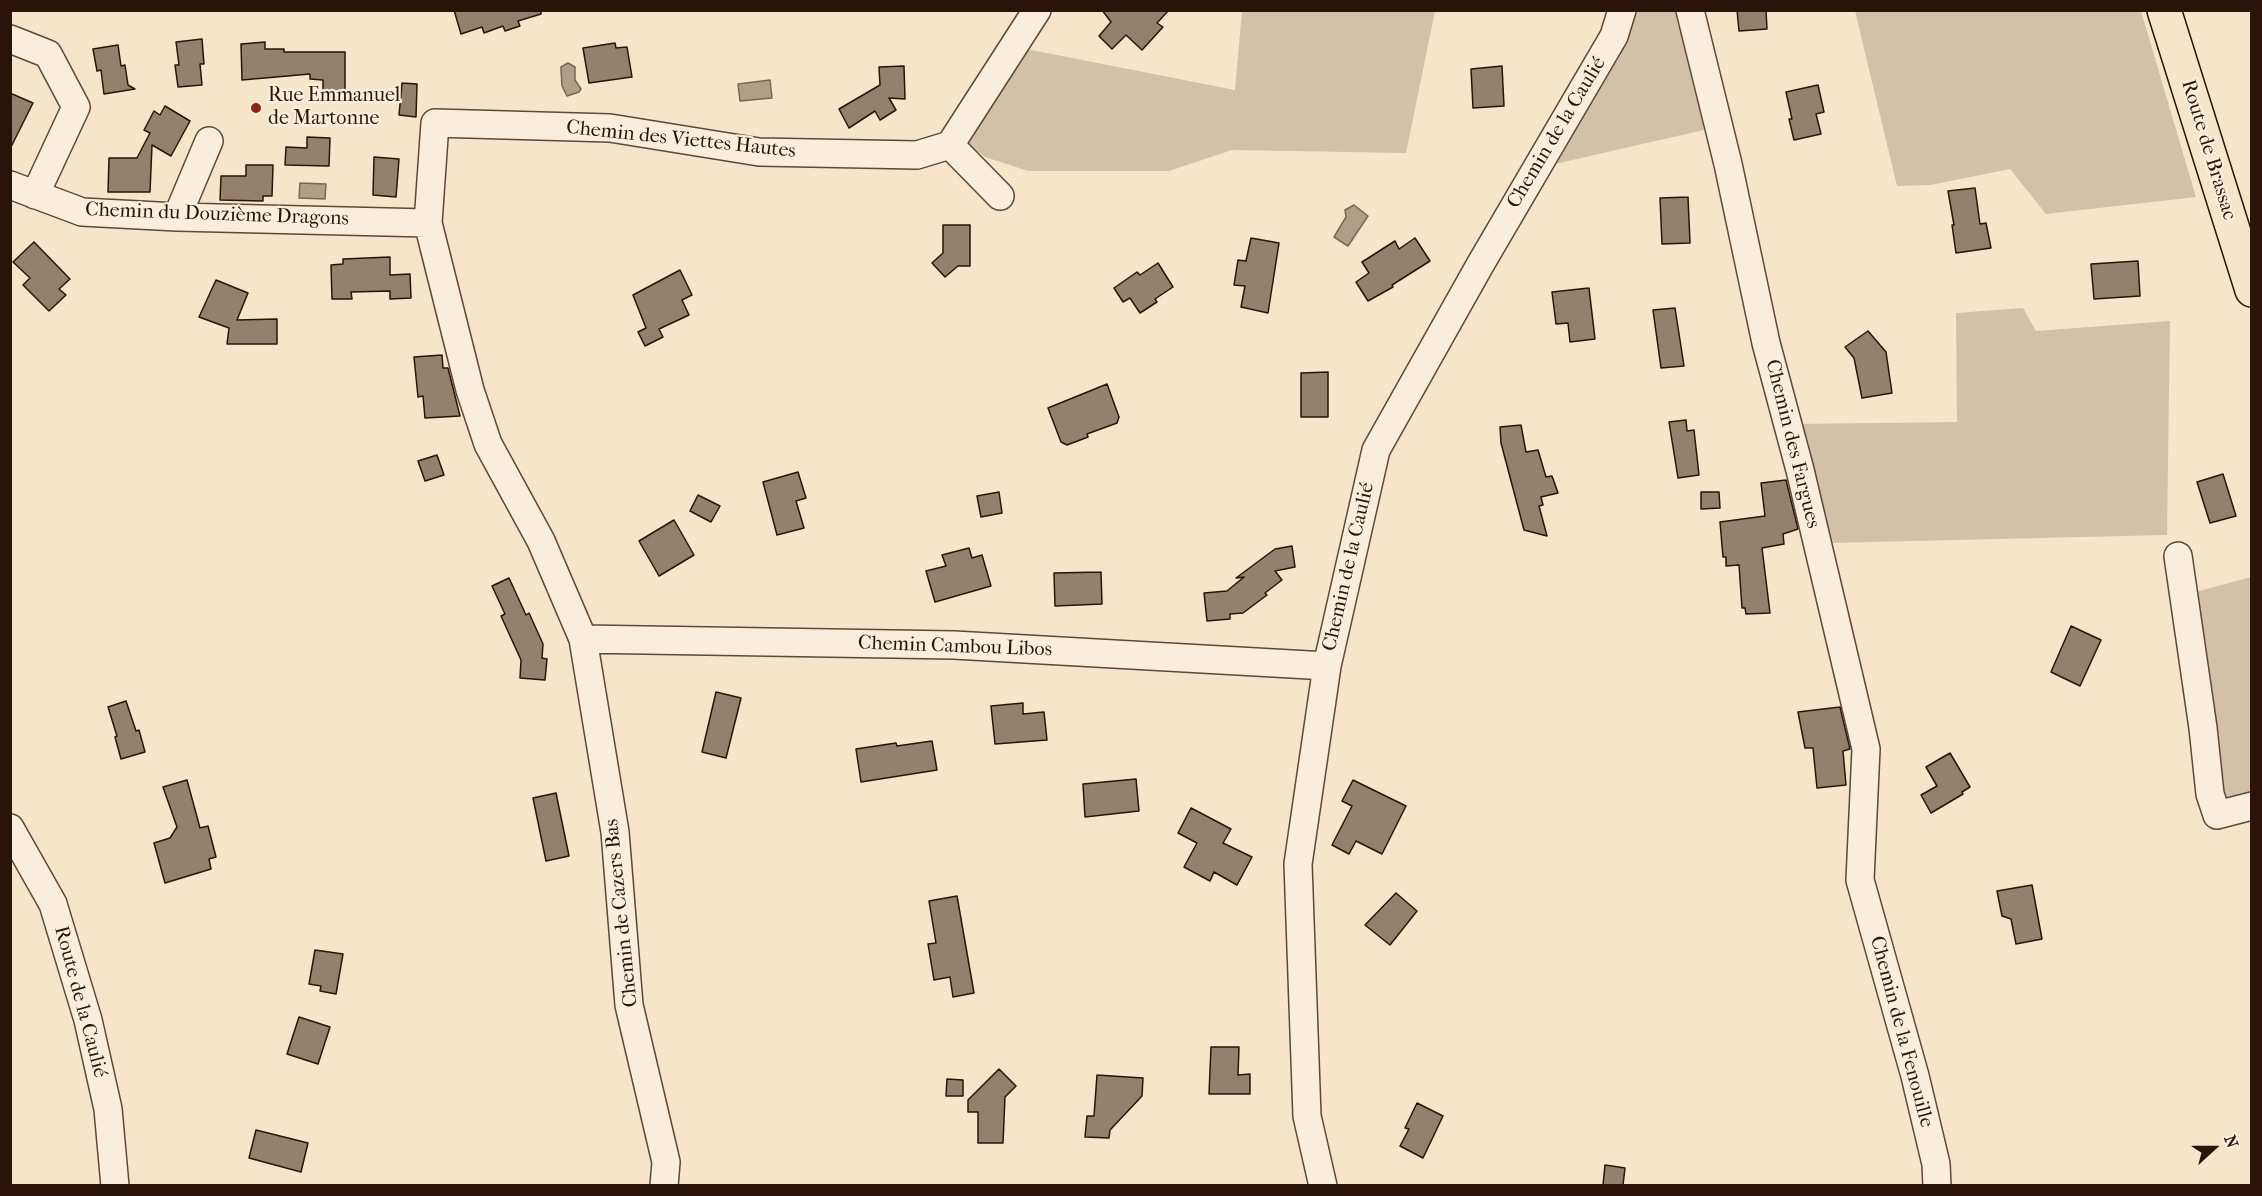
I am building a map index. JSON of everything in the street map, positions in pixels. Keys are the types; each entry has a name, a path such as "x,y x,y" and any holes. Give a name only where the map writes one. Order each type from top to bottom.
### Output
{"main road":[{"name":"Route de Brassac","path":"2164,10 2252,290"}],"street":[{"path":"1000,196 951,145 1037,10"},
{"name":"Chemin de la Caulié","path":"1323,1185 1307,1116 1298,864 1327,666 1376,450 1480,265 1614,36 1622,10"},
{"name":"Chemin des Fargues","path":"1690,10 1728,164 1766,343 1800,470 1866,749 1860,880"},
{"path":"10,39 48,54 76,107 35,195"},
{"name":"Chemin des Viettes Hautes","path":"583,639 541,541 488,444 470,390 428,223 435,123 610,128 759,152 917,155 951,145"},
{"path":"177,217 209,141"},
{"name":"Chemin du Douzième Dragons","path":"10,185 82,212 177,217 428,223"},
{"path":"2178,556 2203,728 2210,794 2217,815 2252,806"},
{"name":"Chemin Cambou Libos","path":"583,639 954,645 1327,666"},
{"name":"Chemin de Cazers Bas","path":"583,639 615,832 629,1005 666,1162 664,1185"},
{"name":"Route de la Caulié","path":"10,828 53,904 88,1020 108,1109 115,1185"},
{"name":"Chemin de la Fenouille","path":"1860,880 1915,1076 1936,1164 1937,1185"}],"shaded area":[{"path":"1242,11 1435,11 1406,153 1232,150 1169,171 1028,171 985,157 964,141 1026,49 1235,90"},
{"path":"1636,11 1678,11 1708,129 1555,164 1622,50"},
{"path":"1855,11 2141,11 2196,197 2046,214 2010,169 1930,185 1897,186"},
{"path":"568,63 575,67 575,80 581,89 567,96 562,86 561,67"},
{"path":"770,80 772,98 740,101 738,84"},
{"path":"300,183 326,184 325,199 299,198"},
{"path":"1354,205 1368,216 1348,246 1334,237 1346,217 1345,210"},
{"path":"2023,308 2036,331 2170,321 2167,535 1829,543 1798,424 1957,422 1956,313"},
{"path":"2251,577 2251,795 2233,800 2222,796 2192,593"}],"building":[{"path":"454,10 541,10 541,14 518,21 520,26 505,31 503,26 484,33 482,27 461,34"},
{"path":"1102,10 1169,10 1157,23 1163,27 1142,50 1126,35 1112,49 1099,36 1111,22"},
{"path":"1737,10 1766,10 1767,29 1739,31"},
{"path":"202,39 204,64 200,64 202,85 178,87 175,65 179,65 176,42"},
{"path":"265,42 265,49 284,49 284,52 345,52 345,98 323,98 323,80 310,79 310,74 242,80 241,44"},
{"path":"615,43 616,48 627,47 632,77 589,83 583,48"},
{"path":"118,45 121,66 125,65 128,85 135,89 104,94 101,70 97,71 93,49"},
{"path":"904,66 905,99 889,98 896,110 880,120 875,111 849,128 839,109 880,85 879,67"},
{"path":"1502,66 1504,106 1473,108 1471,69"},
{"path":"402,83 417,84 416,117 399,115"},
{"path":"1818,85 1824,112 1816,114 1821,134 1794,140 1786,92"},
{"path":"10,93 33,103 10,149"},
{"path":"165,106 190,121 171,156 152,145 150,192 108,192 109,158 137,158 150,133 144,130 154,111 160,115"},
{"path":"307,137 330,138 329,166 285,165 286,147 307,148"},
{"path":"374,157 399,159 396,197 373,195"},
{"path":"246,165 273,165 272,196 263,196 263,201 220,200 221,176 246,176"},
{"path":"1975,188 1980,224 1986,223 1991,248 1956,253 1948,191"},
{"path":"1688,197 1690,243 1662,244 1660,198"},
{"path":"943,225 970,225 970,266 958,266 945,277 932,263 943,253"},
{"path":"1251,238 1279,243 1268,313 1241,307 1245,286 1234,285 1238,260 1246,261"},
{"path":"1415,238 1430,261 1368,301 1356,282 1369,273 1362,262 1395,241 1399,249"},
{"path":"34,242 70,279 59,289 66,295 49,311 23,285 30,278 13,262"},
{"path":"390,257 390,275 410,274 411,298 390,299 390,291 351,292 352,299 332,299 331,265 343,264 343,259"},
{"path":"2138,261 2140,296 2094,299 2091,264"},
{"path":"1158,263 1173,287 1155,299 1157,302 1140,313 1130,298 1123,302 1114,288 1137,272 1140,275"},
{"path":"680,270 692,295 682,300 689,315 659,329 663,337 645,346 638,332 646,328 633,295"},
{"path":"216,280 248,293 237,320 277,319 277,344 227,344 229,328 199,317"},
{"path":"1589,288 1595,339 1570,342 1568,323 1556,324 1552,292"},
{"path":"1675,308 1684,366 1661,368 1653,310"},
{"path":"1868,331 1886,352 1892,393 1862,398 1854,358 1845,347"},
{"path":"442,355 443,368 448,368 460,416 425,418 423,396 418,397 414,357"},
{"path":"1328,372 1328,417 1301,417 1301,373"},
{"path":"1107,384 1119,417 1117,423 1087,434 1088,437 1067,445 1061,442 1048,408"},
{"path":"1686,420 1687,431 1694,430 1699,475 1678,478 1669,422"},
{"path":"1521,425 1526,452 1538,450 1546,477 1552,476 1558,493 1541,497 1543,505 1539,506 1547,536 1524,530 1501,443 1500,427"},
{"path":"437,455 444,475 425,481 418,461"},
{"path":"798,472 806,498 796,501 804,528 777,535 763,482"},
{"path":"2223,474 2236,516 2210,523 2197,482"},
{"path":"1786,480 1798,529 1783,534 1784,544 1762,548 1770,613 1746,614 1745,608 1742,608 1739,565 1726,566 1726,557 1723,557 1720,522 1765,516 1761,483"},
{"path":"999,492 1002,513 981,517 977,496"},
{"path":"1701,492 1719,492 1720,508 1701,509"},
{"path":"698,495 720,506 711,522 690,511"},
{"path":"674,520 694,555 659,576 639,541"},
{"path":"1292,546 1295,567 1275,571 1282,580 1265,593 1267,595 1243,613 1230,614 1230,619 1207,621 1204,593 1227,591 1244,577 1236,578 1275,549"},
{"path":"969,548 972,558 982,555 991,586 935,602 926,571 946,566 942,555"},
{"path":"1101,572 1102,604 1055,606 1054,573"},
{"path":"509,578 526,615 529,613 543,644 542,658 547,659 545,680 520,678 521,660 501,616 505,614 492,586"},
{"path":"2071,626 2101,640 2080,686 2051,672"},
{"path":"716,692 741,698 726,758 702,752"},
{"path":"126,701 136,731 139,730 145,752 121,759 108,707"},
{"path":"1023,703 1023,714 1044,712 1047,740 995,744 991,706"},
{"path":"1840,707 1850,749 1843,751 1846,785 1817,788 1813,748 1805,748 1798,712"},
{"path":"932,741 937,770 861,782 856,749"},
{"path":"1950,753 1970,787 1962,792 1963,794 1931,813 1921,795 1937,786 1926,767"},
{"path":"1136,779 1139,811 1085,817 1083,784"},
{"path":"187,780 200,828 208,826 216,857 209,859 211,869 165,883 154,843 170,838 177,827 163,787"},
{"path":"1353,780 1406,806 1382,854 1356,841 1349,854 1332,845 1352,806 1342,801"},
{"path":"556,793 569,856 546,861 533,798"},
{"path":"1191,808 1231,829 1223,843 1252,857 1237,885 1214,872 1210,881 1184,867 1197,843 1178,833"},
{"path":"2032,885 2042,939 2016,944 2011,919 2002,916 1997,891"},
{"path":"1396,893 1417,911 1390,945 1365,925"},
{"path":"957,896 974,993 953,997 950,977 934,980 928,944 936,943 929,901"},
{"path":"315,950 343,954 336,994 320,991 321,986 309,984"},
{"path":"299,1017 330,1027 318,1064 287,1054"},
{"path":"1211,1047 1239,1047 1238,1075 1250,1074 1250,1094 1209,1094"},
{"path":"999,1069 1016,1086 1005,1097 1003,1143 978,1143 978,1112 968,1112 968,1100"},
{"path":"1097,1075 1143,1078 1142,1096 1110,1130 1109,1138 1085,1137 1087,1116 1094,1116"},
{"path":"947,1079 963,1080 963,1096 946,1096"},
{"path":"1417,1103 1443,1116 1423,1158 1400,1146 1409,1129 1405,1128"},
{"path":"256,1130 308,1143 301,1172 249,1158"},
{"path":"1605,1165 1625,1168 1623,1185 1603,1185"}],"place":[{"name":"Rue Emmanuel de Martonne","path":"256,108"}]}
